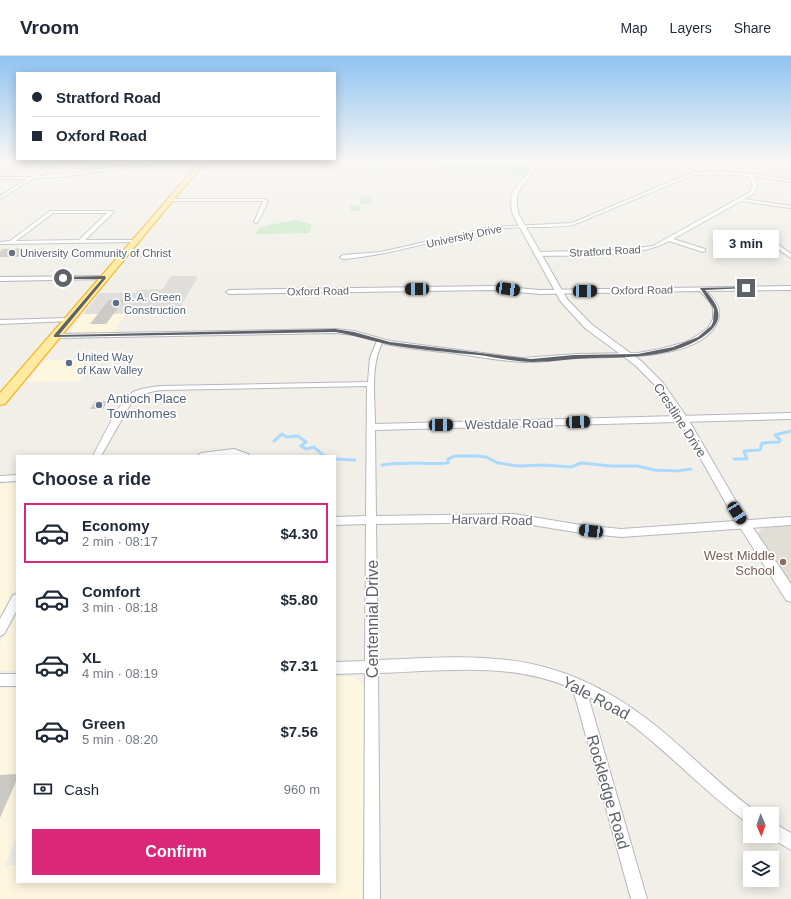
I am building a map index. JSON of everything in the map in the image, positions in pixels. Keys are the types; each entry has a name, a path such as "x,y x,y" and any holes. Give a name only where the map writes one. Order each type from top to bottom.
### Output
{"highway":[{"path":"0,401 170,200"}],"street":[{"path":"256,222 266,201 265,200"},
{"name":"Crestline Drive","path":"512,200 513,208 558,292 588,326 629,356 652,376 683,419 744,524 791,596"},
{"name":"University Drive","path":"343,257 383,254 490,228 557,226 577,223 630,200"},
{"name":"Stratford Road","path":"537,254 630,252 654,247 670,240 740,200"},
{"path":"743,200 791,207"},
{"path":"11,243 50,213 64,211 110,211 111,214 80,242"},
{"path":"768,238 771,242 791,256"},
{"path":"670,240 703,250"},
{"path":"0,243 136,241"},
{"path":"0,279 105,277"},
{"name":"Oxford Road","path":"230,292 492,288 532,292 558,292 791,288"},
{"path":"56,336 335,331 354,333 380,341 522,360 543,360 574,356 629,356 674,348 694,341 707,332 715,322 716,309 712,300 701,289"},
{"path":"0,322 69,320"},
{"name":"Centennial Drive","path":"372,899 371,427 374,356 380,341"},
{"path":"98,455 129,400 138,393 148,390 161,388 372,384"},
{"name":"Westdale Road","path":"371,427 791,416"},
{"path":"209,455 234,452 242,455"},
{"path":"0,479 16,478"},
{"name":"Harvard Road","path":"336,521 372,522 514,518 581,530 621,532 791,521"},
{"path":"0,630 16,601"},
{"name":"Yale Road","path":"336,668 459,663 494,664 538,671 578,685 632,716 671,748 716,790 743,811"},
{"path":"0,680 16,680"},
{"name":"Rockledge Road","path":"578,685 639,899"},
{"path":"779,834 791,842"}],"shaded area":[{"path":"171,276 198,276 177,313 83,314 100,293 136,293 138,290 163,289"},
{"path":"127,313 113,333 70,332 83,314"},
{"path":"95,359 79,381 27,382 45,360"},
{"path":"16,483 16,589 0,617 0,484"},
{"name":"West Middle School","path":"791,526 791,585 758,533 764,528"},
{"path":"16,614 16,671 0,671 0,643"},
{"path":"336,676 355,677 363,685 365,692 362,899 0,899 0,688 16,688 16,838 5,866 16,865 16,883 336,883"}],"green space":[{"path":"361,200 372,200 372,204 361,204 360,211 350,211 351,205 360,205"},
{"path":"295,220 312,224 310,233 255,234 260,227"}],"building":[{"name":"University Community of Christ","path":"28,248 18,257 0,257 0,251 3,249"},
{"path":"109,300 124,300 106,324 90,324"},
{"name":"Antioch Place Townhomes","path":"95,401 108,401 103,409 90,409"},
{"path":"16,774 16,781 0,818 0,775"}],"waterway":[{"path":"734,459 747,459 744,451 760,450 762,443 779,442 780,440 775,435 791,431"},
{"path":"274,441 282,434 287,437 298,436 306,442 301,446 306,449 314,447 323,455"},
{"path":"382,465 398,463 448,463 448,459 455,456 476,456 486,457 498,463 518,466 544,465 571,467 581,463 611,466 637,466 654,470 677,471 691,469"},
{"path":"336,459 355,460"}],"place":[{"name":"University Community of Christ","path":"12,253"},
{"name":"B. A. Green Construction","path":"116,303"},
{"name":"United Way of Kaw Valley","path":"69,363"},
{"name":"Antioch Place Townhomes","path":"99,405"},
{"name":"West Middle School","path":"783,562"}],"route":[{"path":"63,278 105,277 56,336 345,331 390,343 450,351 470,352 509,359 531,360 574,356 638,355 660,352 674,348 694,341 713,327 717,314 716,309 712,300 701,289 746,288"}]}
